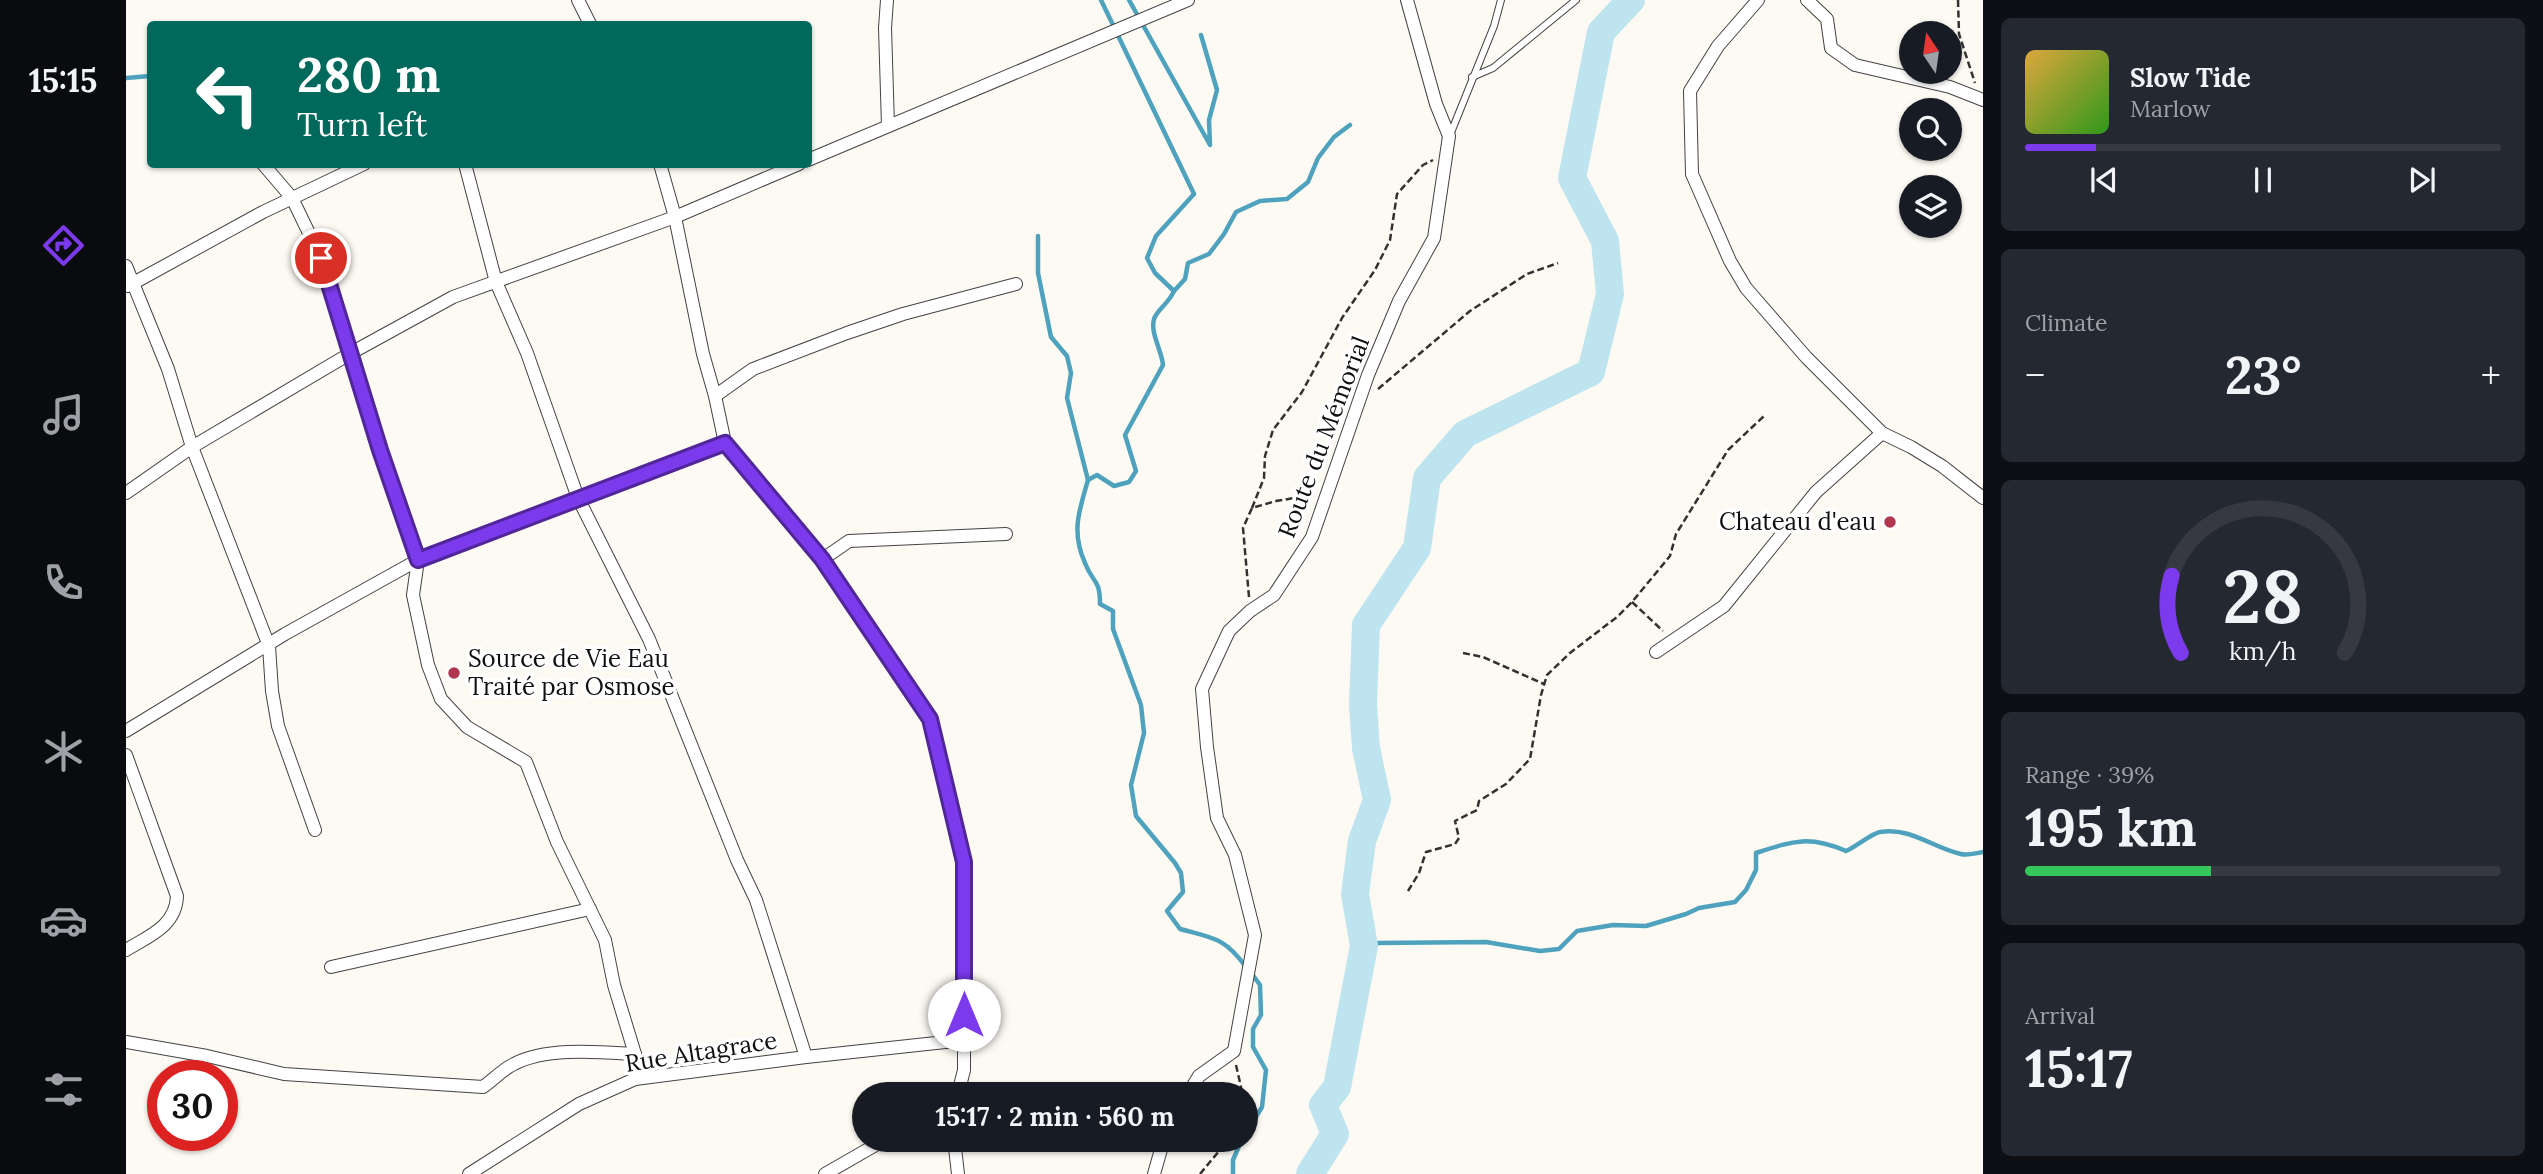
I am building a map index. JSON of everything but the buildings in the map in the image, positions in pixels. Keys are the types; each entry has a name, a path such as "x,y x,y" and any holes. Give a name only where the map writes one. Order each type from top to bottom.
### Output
{"street":[{"path":"578,0 588,21"},
{"path":"887,0 885,28 888,127"},
{"path":"812,158 1188,0"},
{"path":"1407,0 1436,104 1449,136"},
{"path":"1758,0 1718,46 1690,91 1692,174 1730,261 1746,288 1806,357 1882,433 1911,446 1983,498"},
{"path":"1807,0 1827,19 1831,47 1855,65 1950,87 1982,100"},
{"name":"Route du Mémorial","path":"1234,1051 1255,935 1235,855 1217,818 1202,688 1229,631 1250,611 1274,594 1312,537 1368,375 1399,301 1434,239 1449,136"},
{"path":"266,168 292,198 321,258 380,450 418,560 413,595 428,665 441,699 467,727 526,762 557,842 605,940 614,985 635,1054 635,1079"},
{"path":"129,286 292,198 356,168"},
{"path":"467,168 496,282 527,353 578,498 649,639 737,860 756,900 806,1057"},
{"path":"661,168 675,217 703,354 725,443 822,559 930,719 964,862 964,1070 961,1082"},
{"path":"126,493 192,447 351,353 453,297 675,217 790,168"},
{"path":"126,266 129,286 172,380 192,447 269,646 278,726 315,830"},
{"path":"715,396 753,369 847,333 903,314 1016,284"},
{"path":"1656,652 1724,606 1816,492 1882,433"},
{"path":"126,731 285,634 418,560 725,443"},
{"path":"822,559 849,541 1006,534"},
{"path":"126,755 177,896 177,909 164,927 126,950"},
{"path":"331,967 590,909"},
{"name":"Rue Altagrace","path":"468,1174 579,1104 635,1079 964,1040"},
{"path":"126,1042 207,1056 284,1074 483,1087 514,1064 535,1057 586,1052 635,1054"},
{"path":"1195,1082 1199,1076 1234,1051"},
{"path":"825,1174 863,1152"},
{"path":"955,1152 958,1174"},
{"path":"1154,1174 1160,1152"}],"lane":[{"path":"1449,136 1494,26 1501,0"},
{"path":"1472,77 1493,68 1576,0"}],"path":[{"path":"1958,0 1959,34 1982,100"},
{"path":"1250,611 1243,528 1264,478 1265,456 1273,430 1302,392 1342,318 1375,270 1390,240 1397,194 1423,165 1446,155"},
{"path":"1359,405 1470,311 1527,274 1558,263"},
{"path":"1408,891 1419,873 1426,852 1455,844 1459,838 1455,821 1477,810 1479,801 1506,784 1530,759 1547,675 1632,602 1670,556 1676,534 1728,450 1764,416"},
{"path":"1252,508 1276,500 1328,494"},
{"path":"1632,602 1673,640"},
{"path":"1463,653 1483,657 1544,684"},
{"path":"1234,1051 1240,1082"},
{"path":"1200,1174 1218,1152"}],"waterway":[{"path":"1101,0 1194,194 1156,236 1147,258 1155,273 1174,291 1153,324 1163,365 1125,435 1136,471 1129,482 1114,486 1097,475 1088,480 1079,512 1078,541 1088,570 1097,585 1100,604 1113,611 1113,629 1141,705 1144,733 1131,785 1136,816 1181,873 1183,892 1167,911 1180,929 1218,940 1232,950 1246,967"},
{"path":"1129,0 1210,145 1209,120 1217,90 1201,35"},
{"path":"1310,1174 1335,1134 1323,1105 1337,1087 1364,946 1355,894 1362,841 1377,800 1366,748 1363,705 1366,625 1417,548 1427,478 1465,434 1591,372 1610,294 1605,241 1572,178 1601,32 1631,0"},
{"path":"126,78 147,76"},
{"path":"1174,291 1185,279 1188,263 1209,254 1236,212 1260,201 1287,199 1308,182 1318,158 1334,137 1350,125"},
{"path":"1038,236 1038,273 1051,337 1067,356 1071,373 1067,398 1088,480"},
{"path":"1364,946 1377,943 1486,942 1540,951 1559,949 1577,931 1613,925 1646,926 1699,908 1735,902 1746,890 1756,870 1756,853 1791,843 1811,841 1846,851 1877,833 1891,831 1912,835 1961,854 1983,852"},
{"path":"1252,974 1260,985 1261,1015 1253,1029 1253,1047 1266,1070 1262,1107 1258,1114"},
{"path":"1233,1174 1233,1160 1236,1152"}],"place":[{"name":"Chateau d'eau","path":"1890,522"},
{"name":"Source de Vie Eau Traité par Osmose","path":"454,673"}],"route":[{"path":"321,258 380,450 418,560 725,443 822,559 930,719 964,862 964,1015"}]}
